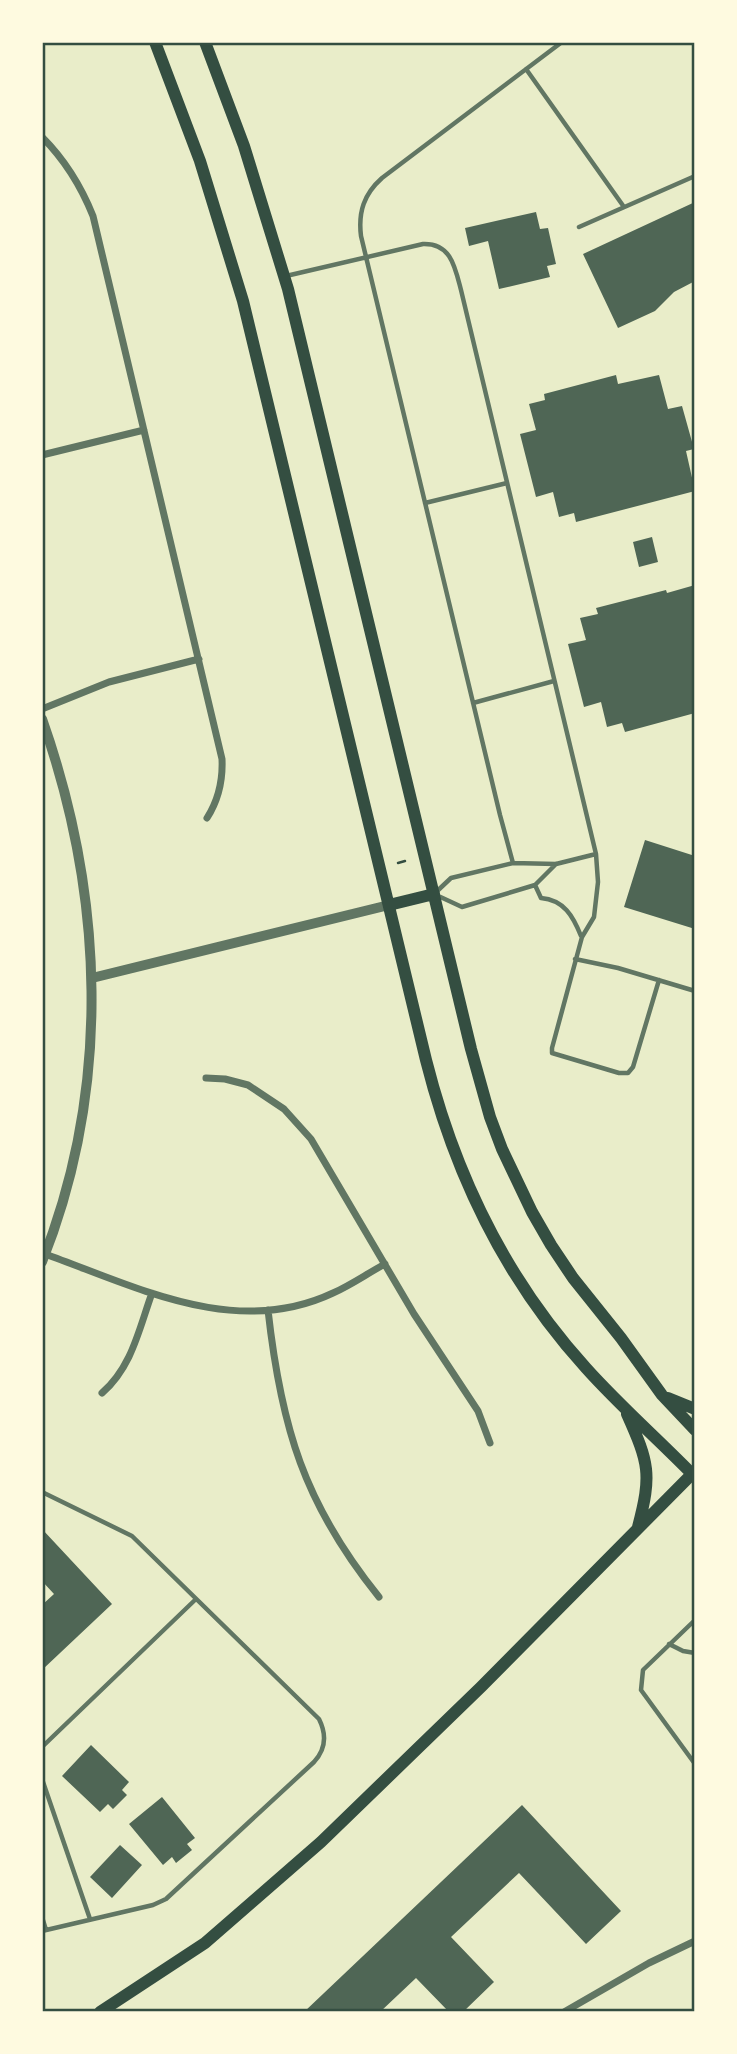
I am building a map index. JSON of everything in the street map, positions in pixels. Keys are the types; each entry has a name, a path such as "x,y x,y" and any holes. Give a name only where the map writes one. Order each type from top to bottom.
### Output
{"main road":[{"path":"100,2012 205,1943 321,1842 694,1474 587,1370 535,1305 505,1258 459,1167 435,1096 243,301 200,161 155,42"},
{"path":"205,42 244,146 285,276 490,1117 516,1181 551,1245 662,1395 695,1430"},
{"path":"389,905 434,894"},
{"path":"662,1395 695,1409"},
{"path":"625,1407 642,1448 649,1475 645,1502 636,1531"}],"street":[{"path":"42,137 59,155 76,180 93,216 222,759 221,785 207,818"},
{"path":"42,455 144,430"},
{"path":"42,709 109,682 199,659"},
{"path":"42,719 65,790 77,841 89,924 92,978 90,1050 80,1133 61,1214 44,1258 206,1308 246,1312 301,1304 333,1293 385,1264"},
{"path":"92,978 389,905"},
{"path":"206,1078 225,1079 248,1085 284,1110 298,1124 322,1156 414,1314 478,1411 490,1443"},
{"path":"102,1393 118,1378 128,1360 152,1293"},
{"path":"268,1310 282,1408 302,1471 343,1550 379,1597"},
{"path":"564,2012 629,1974 695,1941"}],"lane":[{"path":"513,863 361,236 360,215 374,185 562,42"},
{"path":"527,69 624,206"},
{"path":"579,227 695,176"},
{"path":"285,276 431,243 446,250 450,256 461,290 596,854 598,882 594,917 582,937 575,959 552,1053 619,1073 628,1073 633,1067 659,979"},
{"path":"425,503 507,483"},
{"path":"473,703 554,681"},
{"path":"556,864 535,885 462,907 434,894 451,878 513,863 556,864 596,854"},
{"path":"535,885 541,898 554,901 568,910 582,937"},
{"path":"575,959 695,990"},
{"path":"42,1492 132,1536 319,1719 325,1734 323,1749 314,1762 172,1895 153,1905 44,1930 42,1917"},
{"path":"42,1747 196,1599"},
{"path":"695,1620 643,1670 641,1690 695,1764"},
{"path":"669,1644 695,1653"},
{"path":"42,1779 90,1919"}],"path":[{"path":"398,863 405,861"}],"building":[{"path":"695,202 695,281 674,292 655,311 618,328 583,254"},
{"path":"536,212 540,229 548,228 556,264 547,266 550,277 499,289 488,241 469,246 465,228"},
{"path":"616,375 618,384 659,375 668,409 682,406 694,449 686,451 695,491 576,522 574,513 559,517 553,492 536,497 520,434 536,430 529,404 545,400 544,394"},
{"path":"652,537 658,562 639,567 633,542"},
{"path":"695,585 695,713 625,732 622,723 607,727 601,702 584,707 568,644 586,640 580,618 598,614 596,608"},
{"path":"645,840 695,856 695,929 624,907"},
{"path":"42,1529 112,1604 42,1670 42,1605 54,1594 42,1581"},
{"path":"91,1745 129,1782 122,1790 127,1795 113,1809 108,1804 100,1812 62,1776"},
{"path":"162,1797 195,1838 187,1844 192,1850 176,1863 172,1857 163,1865 129,1824"},
{"path":"522,1805 621,1911 586,1944 519,1873 451,1937 494,1982 463,2012 449,2012 416,1978 380,2012 304,2012"},
{"path":"120,1845 142,1865 112,1898 90,1877"}]}
